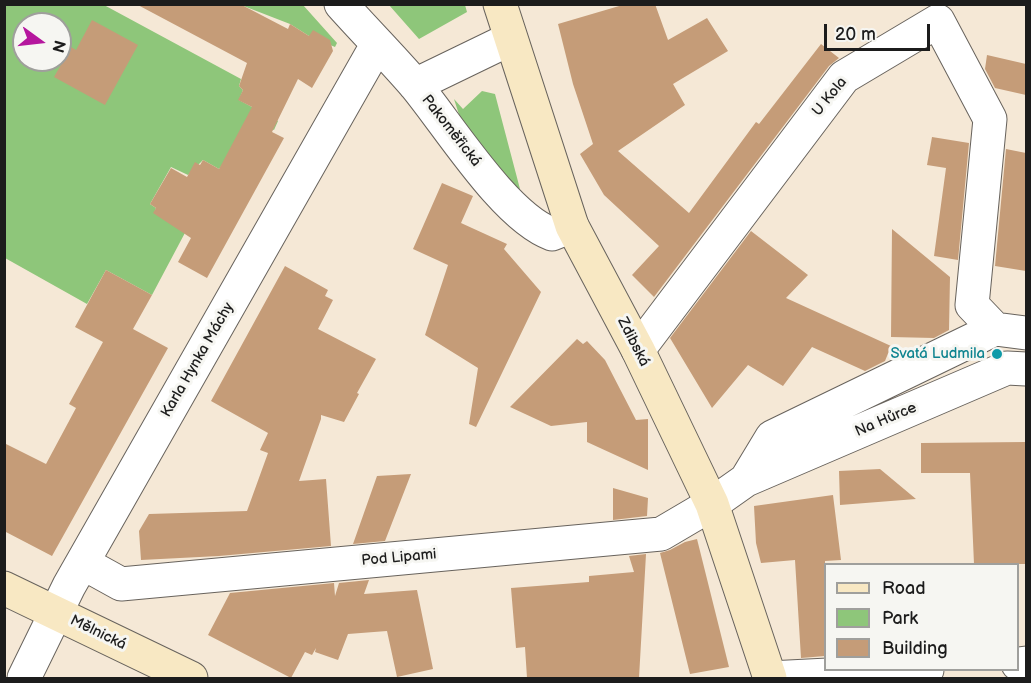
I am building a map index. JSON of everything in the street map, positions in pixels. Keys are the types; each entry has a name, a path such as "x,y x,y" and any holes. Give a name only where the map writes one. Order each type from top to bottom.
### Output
{"main road":[{"name":"Zdibská","path":"500,4 572,226 638,350 712,504 770,678"},
{"name":"Mělnická","path":"4,588 191,678"}],"street":[{"name":"Pakoměřická","path":"341,4 415,85 505,200 540,230 552,234 572,226"},
{"name":"U Kola","path":"638,350 844,77 940,13 990,119 972,305 995,329"},
{"path":"415,85 510,39"},
{"name":"Karla Hynka Máchy","path":"24,678 55,612 377,45"},
{"path":"995,329 1026,333"},
{"name":"Na Hůrce","path":"746,480 772,437 995,329"},
{"name":"Na Hůrce","path":"712,504 746,480 1007,368 1026,369"},
{"name":"Pod Lipami","path":"83,562 121,584 567,543 661,534 712,504"},
{"path":"770,678 892,671"}],"green space":[{"path":"4,5 104,5 241,79 239,86 243,90 239,100 278,121 274,130 256,123 219,169 203,160 188,175 171,167 150,204 156,208 154,213 204,197 152,295 106,270 87,304 5,258"},
{"path":"241,5 303,5 337,43 335,47 309,36 290,24"},
{"path":"389,5 465,5 467,12 419,39"},
{"path":"482,91 495,94 520,189 510,183 462,124 454,99 463,109"}],"building":[{"path":"136,4 240,4 288,29 290,24 309,36 313,30 330,40 333,51 312,88 298,79 272,132 284,138 207,278 178,262 191,238 153,213 156,208 150,204 171,168 187,177 195,162 200,165 203,160 219,169 252,107 238,100 243,90 239,86 247,63"},
{"path":"626,4 655,4 668,40 707,18 728,51 673,84 685,105 618,151 689,213 756,122 759,124 821,44 839,58 829,66 654,297 632,275 659,246 604,195 580,154 593,144 573,84 558,24"},
{"path":"92,20 138,45 105,105 54,77 57,72 72,72 72,48 76,50"},
{"path":"987,55 1026,64 1026,95 995,88 985,69"},
{"path":"932,137 969,143 958,260 934,256 946,168 927,165"},
{"path":"1006,149 1026,153 1026,271 995,266"},
{"path":"442,183 473,196 461,223 507,244 504,249 541,292 476,427 469,424 478,368 425,335 448,265 413,249"},
{"path":"892,229 950,277 949,330 934,338 891,337"},
{"path":"751,231 808,275 786,298 891,346 885,361 865,371 812,347 783,386 748,365 712,408 670,338"},
{"path":"285,266 328,290 325,296 333,300 318,329 376,359 344,422 321,415 299,481 326,479 331,546 141,560 139,531 149,514 247,511 268,453 260,450 268,433 211,401"},
{"path":"106,270 152,295 133,329 168,348 52,556 4,531 4,443 46,464 76,408 69,404 103,342 75,327"},
{"path":"577,339 583,344 587,341 605,360 636,420 648,419 648,470 587,442 587,422 551,426 510,407"},
{"path":"1026,442 1026,564 974,563 970,473 921,473 921,443"},
{"path":"880,469 916,499 840,505 839,471"},
{"path":"411,474 385,541 353,544 377,476"},
{"path":"613,488 648,498 647,516 613,520"},
{"path":"833,495 841,560 824,563 824,656 801,658 795,560 761,563 756,543 754,506"},
{"path":"697,539 729,667 690,674 660,553"},
{"path":"646,554 639,678 527,678 525,647 516,648 511,588 589,582 589,576 634,572 629,556"},
{"path":"369,580 364,594 417,590 433,669 397,677 387,631 348,634 338,660 315,652 316,648 312,655 305,652 291,678 208,635 230,593 334,583 335,596 339,583"}],"place":[{"name":"Svatá Ludmila","path":"997,354"}]}
